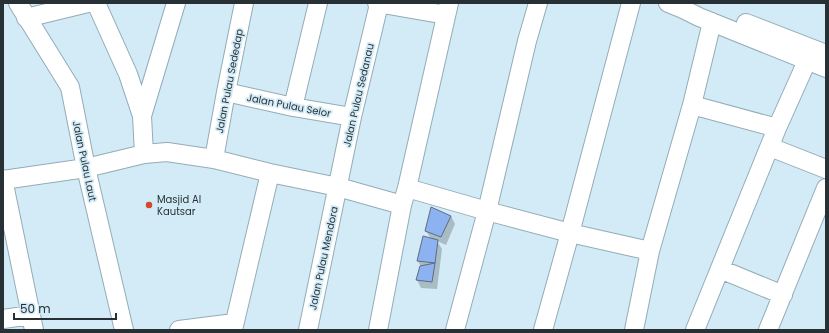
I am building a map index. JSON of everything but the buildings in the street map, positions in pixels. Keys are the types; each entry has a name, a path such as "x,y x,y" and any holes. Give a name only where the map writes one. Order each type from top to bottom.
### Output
{"street":[{"path":"22,10 88,3"},
{"path":"96,3 128,74 142,116 144,154"},
{"name":"Jalan Pulau Sededap","path":"214,159 244,3"},
{"path":"293,107 318,3"},
{"path":"378,3 447,9 402,205 378,330"},
{"name":"Jalan Pulau Sedanau","path":"338,187 378,3"},
{"path":"455,330 487,212 525,49 538,3"},
{"path":"543,330 631,3"},
{"path":"142,116 172,4"},
{"path":"676,6 700,5 826,54"},
{"path":"676,6 699,18 826,68"},
{"name":"Jalan Pulau Laut","path":"22,10 70,87 86,168 124,330"},
{"path":"634,330 650,251 692,105 712,22"},
{"path":"694,330 770,147 776,128 807,61"},
{"name":"Jalan Pulau Selor","path":"226,92 293,107 352,117"},
{"path":"692,105 776,128"},
{"path":"770,147 826,169"},
{"path":"5,330 3,319 33,322 11,255 3,180 86,168 144,154 167,152 214,159 270,173 338,187 402,205"},
{"path":"179,330 234,326 270,173"},
{"name":"Jalan Pulau Mendora","path":"308,330 338,187"},
{"path":"407,188 487,212 650,251"},
{"path":"768,330 826,188"},
{"path":"720,269 783,295"}],"place":[{"name":"Masjid Al Kautsar","path":"149,205"}]}
